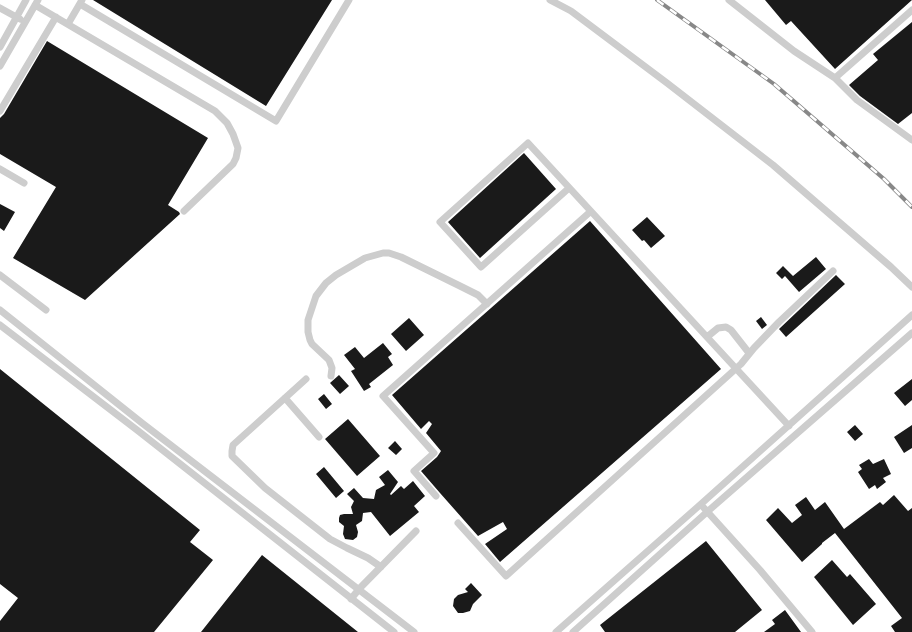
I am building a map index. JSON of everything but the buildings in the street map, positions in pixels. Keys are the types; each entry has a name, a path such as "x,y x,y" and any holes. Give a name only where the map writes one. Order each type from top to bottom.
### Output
{"street":[{"path":"0,47 26,0"},
{"path":"68,24 81,2 276,121 349,0"},
{"path":"550,0 571,11 773,165 912,287"},
{"path":"729,0 794,51 835,78 857,100 912,140"},
{"path":"0,66 36,2 56,17 215,111 230,128 238,148 238,155 235,162 184,211"},
{"path":"0,8 25,22"},
{"path":"835,78 912,10"},
{"path":"0,111 56,17"},
{"path":"569,188 481,267 440,222 528,143 569,188 590,212 789,426"},
{"path":"0,169 24,183"},
{"path":"436,496 414,470 434,453 383,396 590,212"},
{"path":"331,376 332,368 329,360 312,344 310,340 308,320 316,296 326,283 336,275 365,258 383,253 389,253 401,257 478,295 487,304"},
{"path":"458,523 506,576 736,368 779,322 833,271"},
{"path":"0,275 46,310"},
{"path":"0,310 142,423 414,632"},
{"path":"556,632 912,315"},
{"path":"0,325 137,430 351,600 394,632"},
{"path":"707,337 718,328 726,327 731,330 750,353"},
{"path":"573,632 707,512 912,333"},
{"path":"306,379 233,445 232,456 266,488 330,539 381,566"},
{"path":"285,398 319,437"},
{"path":"137,430 142,423"},
{"path":"701,504 760,570 812,632"},
{"path":"351,600 359,589 416,531"}],"railway":[{"path":"657,0 774,84 884,179 912,207"}]}
